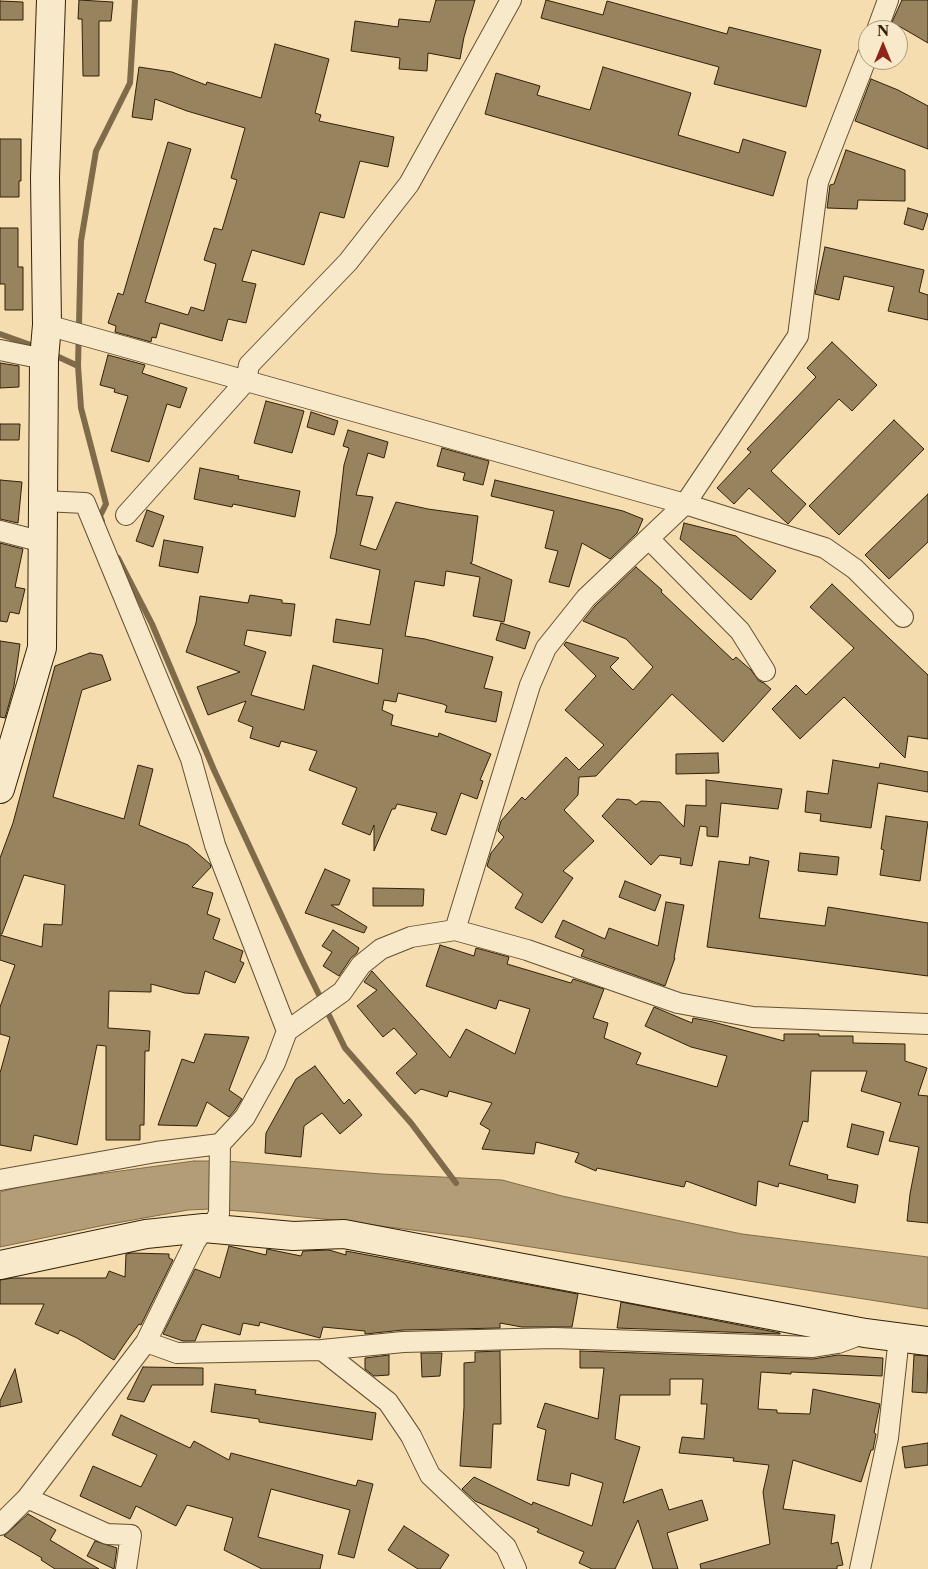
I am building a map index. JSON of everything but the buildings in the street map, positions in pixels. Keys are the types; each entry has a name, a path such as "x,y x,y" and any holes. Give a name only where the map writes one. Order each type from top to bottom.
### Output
{"street":[{"path":"0,789 5,752 42,648 43,501 49,343 45,177 51,0"},
{"path":"126,515 246,381 249,365 348,262 410,184 511,0"},
{"path":"881,20 888,0"},
{"path":"455,930 530,685 546,648 586,598 650,540 685,504 798,336 818,182 862,70"},
{"path":"0,350 92,338 685,504 825,548 855,569 903,617"},
{"path":"43,501 85,503 191,759 215,845 293,1026"},
{"path":"0,531 43,542"},
{"path":"650,540 740,631 765,671"},
{"path":"0,1524 27,1498 146,1342 195,1242 212,1221 220,1149 245,1117 293,1026 333,1000 342,992 361,965 382,949 411,937 455,930 527,950 678,1003 753,1017 928,1024"},
{"path":"0,1180 156,1152 220,1149"},
{"path":"0,1265 212,1221 293,1236 344,1234 865,1332 928,1341"},
{"path":"146,1342 177,1353 322,1350 403,1342 554,1338 813,1347 838,1343 865,1332"},
{"path":"860,1569 888,1438 899,1337"},
{"path":"322,1350 388,1402 411,1436 430,1475 506,1547 516,1569"},
{"path":"27,1498 107,1534 131,1535 126,1569"}],"shaded area":[{"path":"194,1161 227,1161 381,1174 502,1180 562,1196 742,1234 928,1257 928,1309 467,1237 333,1220 210,1209 188,1210 105,1225 0,1247 0,1192 40,1182"}],"waterway":[{"path":"102,521 100,516 106,504 81,408 78,366 81,241 96,151 130,83 135,0"},
{"path":"0,334 39,348"},
{"path":"50,353 78,366"},
{"path":"118,558 152,624 214,770 345,1048 411,1123 456,1183"}]}
